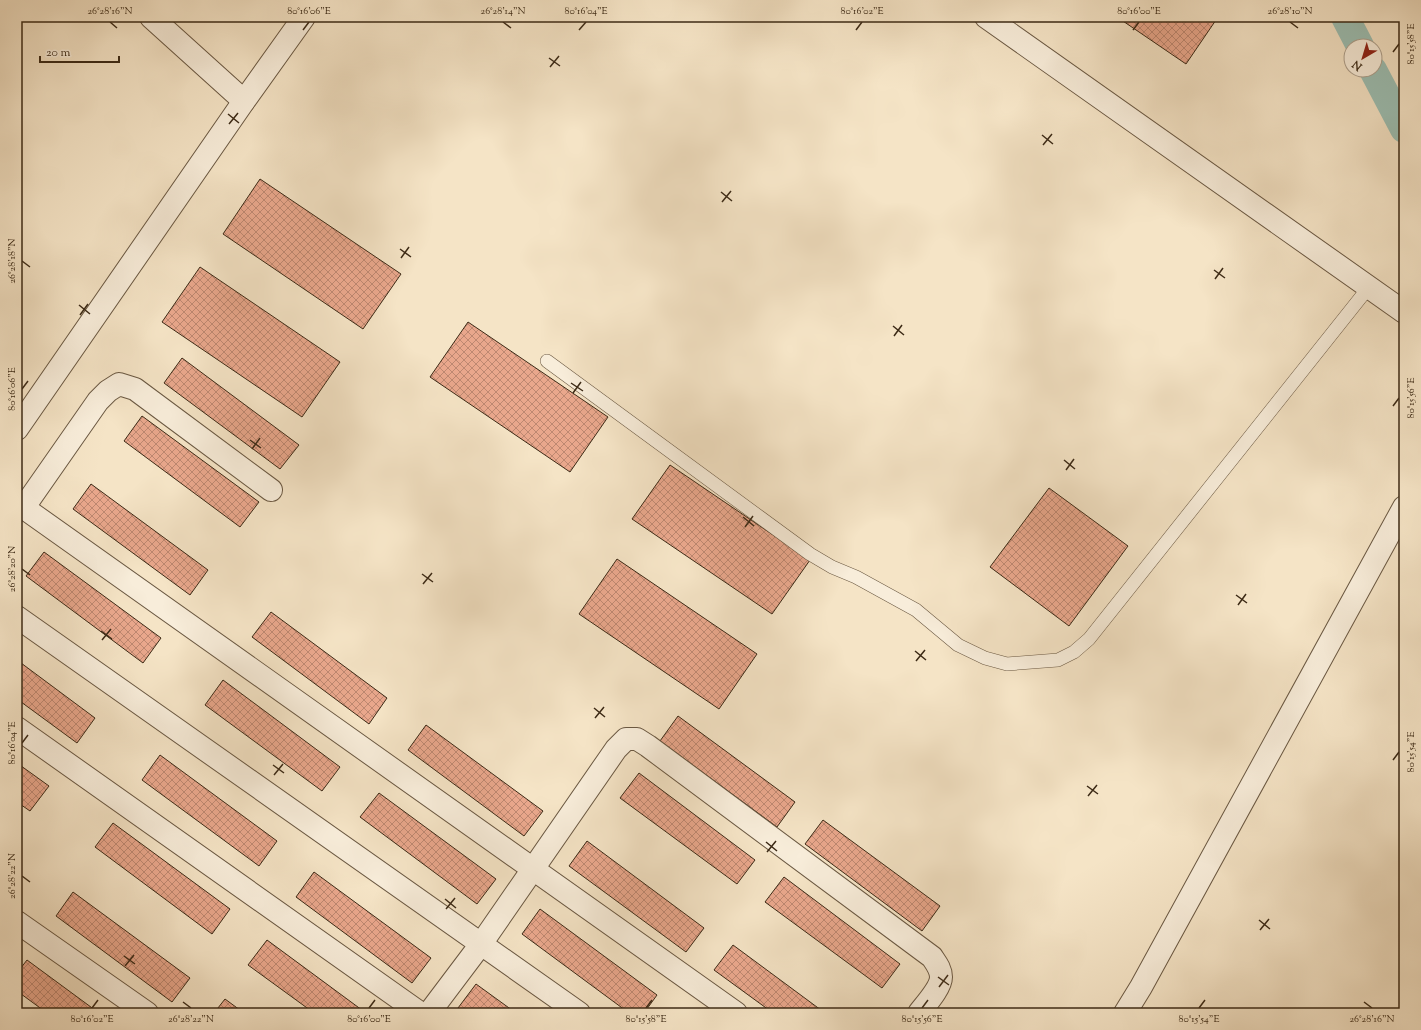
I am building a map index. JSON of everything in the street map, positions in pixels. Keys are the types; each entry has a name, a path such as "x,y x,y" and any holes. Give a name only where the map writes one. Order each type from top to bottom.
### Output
{"street":[{"path":"151,17 244,101"},
{"path":"17,429 244,101 304,17"},
{"path":"986,17 1404,312"},
{"path":"271,490 135,389 119,384 108,391 98,401 20,505 736,1013"},
{"path":"1125,1013 1404,507"},
{"path":"17,617 579,1013"},
{"path":"17,728 420,1013"},
{"path":"429,1013 481,944 616,750 626,739 637,739 932,956 939,969 941,979 936,989 919,1013"},
{"path":"17,922 147,1013"}],"lane":[{"path":"547,361 810,554 832,567 856,577 916,610 958,645 985,658 1007,664 1058,660 1074,652 1089,639 1369,287"}],"building":[{"path":"1117,17 1218,17 1186,64"},
{"path":"260,179 401,274 363,329 223,234"},
{"path":"200,267 340,362 302,417 162,322"},
{"path":"468,322 608,417 570,472 430,377"},
{"path":"182,358 299,445 280,469 164,383"},
{"path":"142,416 259,502 240,527 124,441"},
{"path":"670,465 810,560 772,614 632,519"},
{"path":"91,484 208,570 190,595 73,509"},
{"path":"1049,488 1128,546 1069,626 990,567"},
{"path":"44,552 161,638 143,663 26,576"},
{"path":"617,559 757,654 719,709 579,614"},
{"path":"271,612 387,698 369,724 252,637"},
{"path":"17,660 95,718 77,743 17,699"},
{"path":"223,680 340,767 322,791 205,705"},
{"path":"678,716 795,802 777,827 660,741"},
{"path":"426,725 543,811 524,836 408,750"},
{"path":"160,755 277,841 259,866 142,780"},
{"path":"17,763 49,786 30,811 17,802"},
{"path":"639,773 755,860 737,884 620,798"},
{"path":"379,793 496,879 477,904 360,817"},
{"path":"823,820 940,906 922,931 805,844"},
{"path":"113,823 230,909 212,934 95,847"},
{"path":"587,841 704,928 686,952 569,866"},
{"path":"314,872 431,958 412,983 296,897"},
{"path":"784,877 900,964 882,988 765,902"},
{"path":"73,892 190,978 172,1002 56,916"},
{"path":"540,909 657,995 644,1013 629,1013 522,934"},
{"path":"267,940 366,1013 314,1013 248,965"},
{"path":"733,945 825,1013 773,1013 714,970"},
{"path":"27,960 99,1013 47,1013 17,991 17,973"},
{"path":"476,984 516,1013 464,1013 458,1008"},
{"path":"225,999 244,1013 214,1013"}],"waterway":[{"path":"1345,17 1356,38"},
{"path":"1377,78 1404,129"}]}
